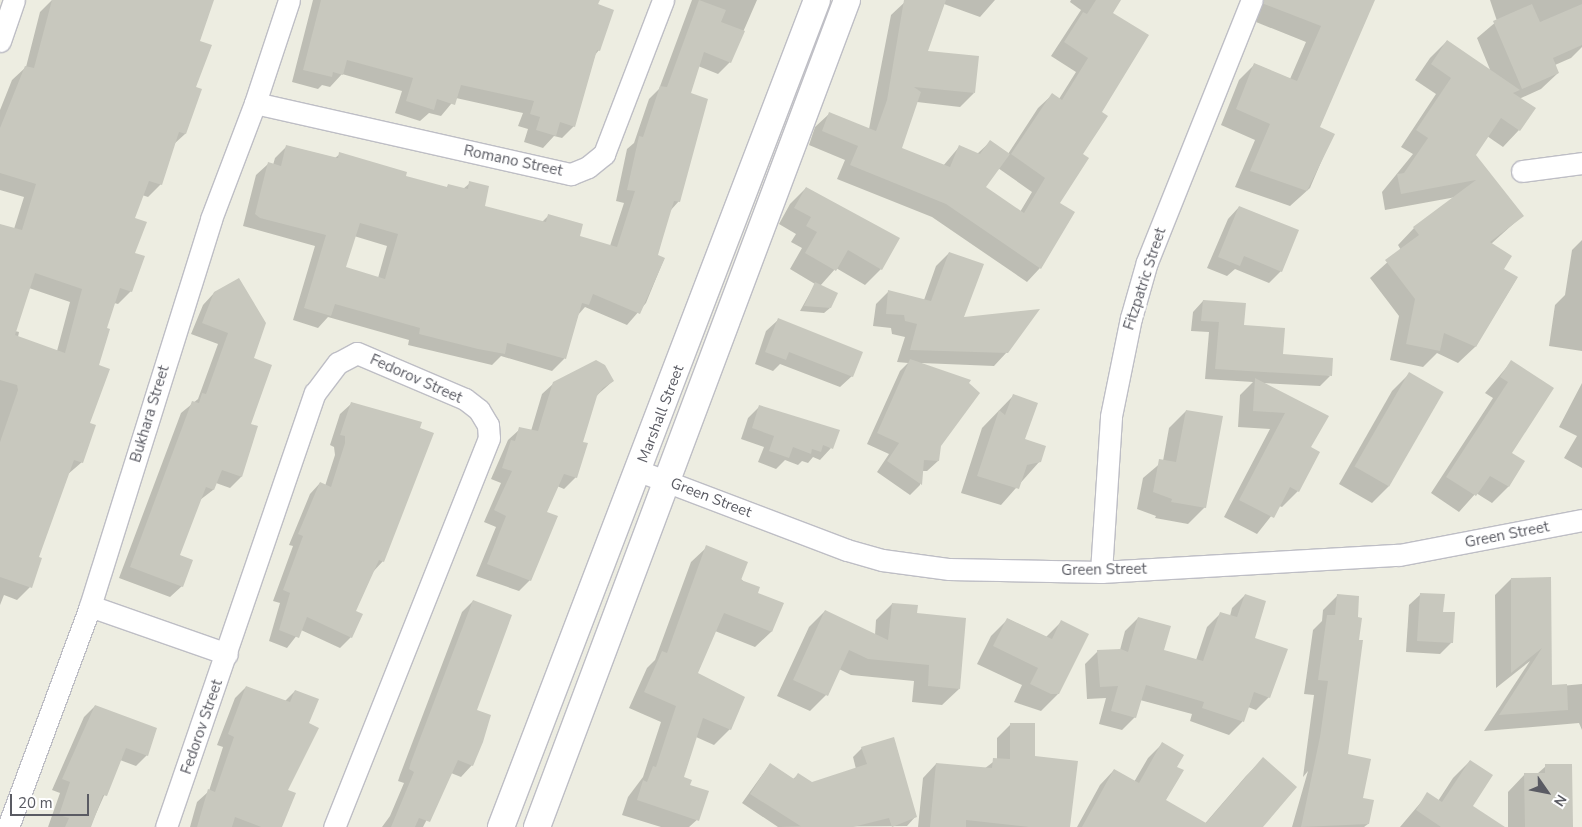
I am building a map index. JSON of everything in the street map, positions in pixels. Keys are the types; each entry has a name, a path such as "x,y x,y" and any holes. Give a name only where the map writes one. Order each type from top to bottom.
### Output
{"street":[{"path":"0,41 14,0"},
{"name":"Bukhara Street","path":"8,827 90,606 211,219 255,103 289,0"},
{"name":"Romano Street","path":"255,103 571,174 588,167 604,154 664,0"},
{"name":"Marshall Street","path":"501,827 639,471 817,0"},
{"name":"Marshall Street","path":"537,827 664,480 846,0"},
{"name":"Fitzpatric Street","path":"1101,572 1111,416 1131,318 1147,262 1252,0"},
{"path":"1522,171 1582,163"},
{"name":"Fedorov Street","path":"166,827 227,654 315,393 332,368 357,353 465,399 479,410 488,425 489,438 334,827"},
{"name":"Green Street","path":"639,471 847,550 882,560 949,570 1101,572 1399,555 1582,520"},
{"path":"90,606 227,654"}],"building":[{"path":"52,0 214,0 200,41 212,45 196,87 202,89 186,134 179,132 162,185 149,181 135,218 147,222 135,253 145,256 132,292 120,288 107,328 110,329 99,365 110,369 90,423 96,425 83,463 74,460 39,557 42,558 32,588 0,577 0,442 18,390 17,385 0,380 0,224 22,230 36,184 0,173 0,128 25,66 34,68","holes":["35,273 82,289 65,353 15,335"]},
{"path":"321,0 600,0 598,4 614,10 600,51 597,50 575,127 560,122 556,136 536,130 540,117 530,114 534,101 461,85 455,105 437,99 434,110 406,101 413,78 347,60 343,75 333,72 332,77 303,70"},
{"path":"699,0 726,10 721,22 745,31 731,63 704,52 691,93 708,99 680,202 674,201 658,255 665,258 640,314 593,294 589,305 582,303 566,359 507,343 505,354 478,349 419,334 420,328 335,304 331,316 304,308 326,235 260,218 255,214 268,162 281,166 286,145 338,158 339,152 407,172 406,176 447,187 448,184 468,189 469,181 489,186 485,206 546,222 548,214 583,224 580,236 617,247 635,191 627,190 639,136 643,137 660,86 667,87","holes":["360,223 398,234 385,279 346,267"]},
{"path":"904,0 946,0 928,51 979,56 975,93 914,87 921,92 902,148 950,167 959,145 980,154 990,140 1010,154 986,187 1024,213 1045,178 1011,154 1052,93 1062,100 1088,58 1064,42 1083,12 1087,14 1096,0 1121,0 1113,13 1149,35 1102,112 1108,116 1083,154 1089,158 1060,203 1075,212 1041,269 946,204 850,165 858,146 822,131 829,112 876,131 887,100"},
{"path":"1264,0 1375,0 1320,127 1335,134 1307,191 1250,171 1270,124 1236,109 1254,63 1297,81 1321,26 1264,4"},
{"path":"1532,4 1540,22 1582,4 1582,45 1553,58 1559,73 1522,89 1493,21"},
{"path":"1447,40 1520,90 1513,93 1536,108 1520,131 1501,118 1476,155 1524,216 1490,242 1512,256 1504,269 1518,277 1476,347 1444,333 1440,351 1406,344 1415,299 1385,260 1419,235 1413,227 1476,180 1401,194 1397,174 1404,173 1428,138 1416,130 1451,78 1431,64"},
{"path":"806,187 900,238 882,270 848,250 836,271 805,253 817,232 806,226 811,217 794,208"},
{"path":"1239,206 1299,230 1282,272 1244,256 1240,266 1218,257"},
{"path":"949,252 984,264 964,317 1040,309 1008,353 910,350 917,324 905,321 904,315 886,314 888,290 931,301"},
{"path":"239,278 266,323 254,358 272,365 251,424 258,426 242,477 222,470 214,490 206,487 180,555 193,560 183,587 130,567 192,401 199,403 202,393 206,394 228,333 202,323 214,292"},
{"path":"815,282 838,293 831,308 804,306"},
{"path":"1203,300 1246,303 1244,325 1285,328 1283,354 1333,358 1332,376 1215,369 1219,322 1201,321"},
{"path":"778,318 863,352 853,377 789,352 786,360 765,352"},
{"path":"910,359 971,380 969,383 980,393 941,446 939,461 924,460 922,485 887,461 899,443 877,433"},
{"path":"596,360 605,365 614,381 603,388 597,396 583,442 588,443 577,478 564,474 547,512 558,516 531,581 487,564 506,516 494,510 512,471 502,468 511,440 515,441 519,427 538,431 553,382"},
{"path":"1511,360 1554,388 1512,453 1525,461 1509,487 1490,476 1476,496 1446,477 1508,382 1500,377"},
{"path":"1409,372 1444,392 1389,486 1354,466"},
{"path":"1255,378 1329,416 1311,447 1320,452 1299,492 1290,487 1274,518 1239,500 1285,413 1253,411"},
{"path":"1013,394 1038,403 1025,439 1046,446 1041,462 1027,465 1019,489 977,476 999,410 1005,415"},
{"path":"351,402 422,422 420,428 434,433 384,562 379,560 356,611 363,614 352,638 307,617 299,638 279,630 290,593 283,590 303,536 298,534 320,482 331,487 345,443 345,436 340,435"},
{"path":"759,405 840,430 833,449 823,445 821,452 812,449 811,454 793,447 789,458 769,451 774,436 752,428"},
{"path":"1186,410 1223,416 1206,508 1171,502 1172,499 1153,492 1159,459 1176,462"},
{"path":"706,545 748,562 741,580 760,587 758,593 784,603 772,632 724,613 698,673 745,697 731,730 703,718 684,777 692,780 690,785 709,791 699,821 637,800 643,780 647,782 653,766 656,767 676,706 644,692 662,651 667,653"},
{"path":"1551,577 1552,685 1567,684 1568,710 1499,715 1542,648 1511,673 1511,578"},
{"path":"1420,593 1445,594 1443,612 1455,612 1453,643 1417,641"},
{"path":"1245,594 1266,601 1255,638 1288,649 1270,698 1254,692 1244,722 1202,708 1204,702 1146,685 1136,718 1111,711 1118,686 1100,687 1097,650 1121,649 1128,652 1138,617 1171,626 1164,650 1203,661 1220,612 1237,617"},
{"path":"1337,594 1359,596 1358,617 1362,618 1359,640 1363,640 1348,754 1371,759 1363,798 1374,800 1369,824 1301,827 1320,737 1328,681 1318,680 1327,615 1335,615"},
{"path":"473,600 512,615 477,710 491,715 483,742 473,766 458,760 430,822 419,818 415,827 391,827 414,772 409,769 411,762"},
{"path":"892,603 918,605 917,613 966,618 960,689 928,686 929,665 868,659 849,650 828,696 793,680 825,610 888,640"},
{"path":"1007,618 1052,639 1061,620 1089,634 1059,694 1051,694 1030,684 1038,668 993,646"},
{"path":"246,686 290,702 295,690 319,699 309,723 319,728 288,790 296,793 282,827 261,827 235,817 232,827 197,827 208,789 215,792 234,737 228,734"},
{"path":"95,705 157,728 148,756 126,748 107,796 103,795 91,827 65,827 69,818 59,815 70,782 62,779"},
{"path":"1010,723 1035,723 1035,756 1078,761 1070,827 1029,827 966,820 966,827 930,827 936,763 992,768 993,758 1010,759"},
{"path":"894,737 917,817 892,827 889,818 853,827 802,827 750,794 770,763 794,779 798,773 812,782 867,764 861,747"},
{"path":"1162,742 1184,755 1177,767 1184,770 1166,800 1206,823 1263,757 1297,787 1263,827 1082,827 1114,769 1139,783"},
{"path":"1470,760 1493,775 1473,806 1505,827 1441,827 1416,810 1427,792 1442,802"},
{"path":"1545,764 1572,764 1573,827 1525,827 1524,773 1545,773"}]}
